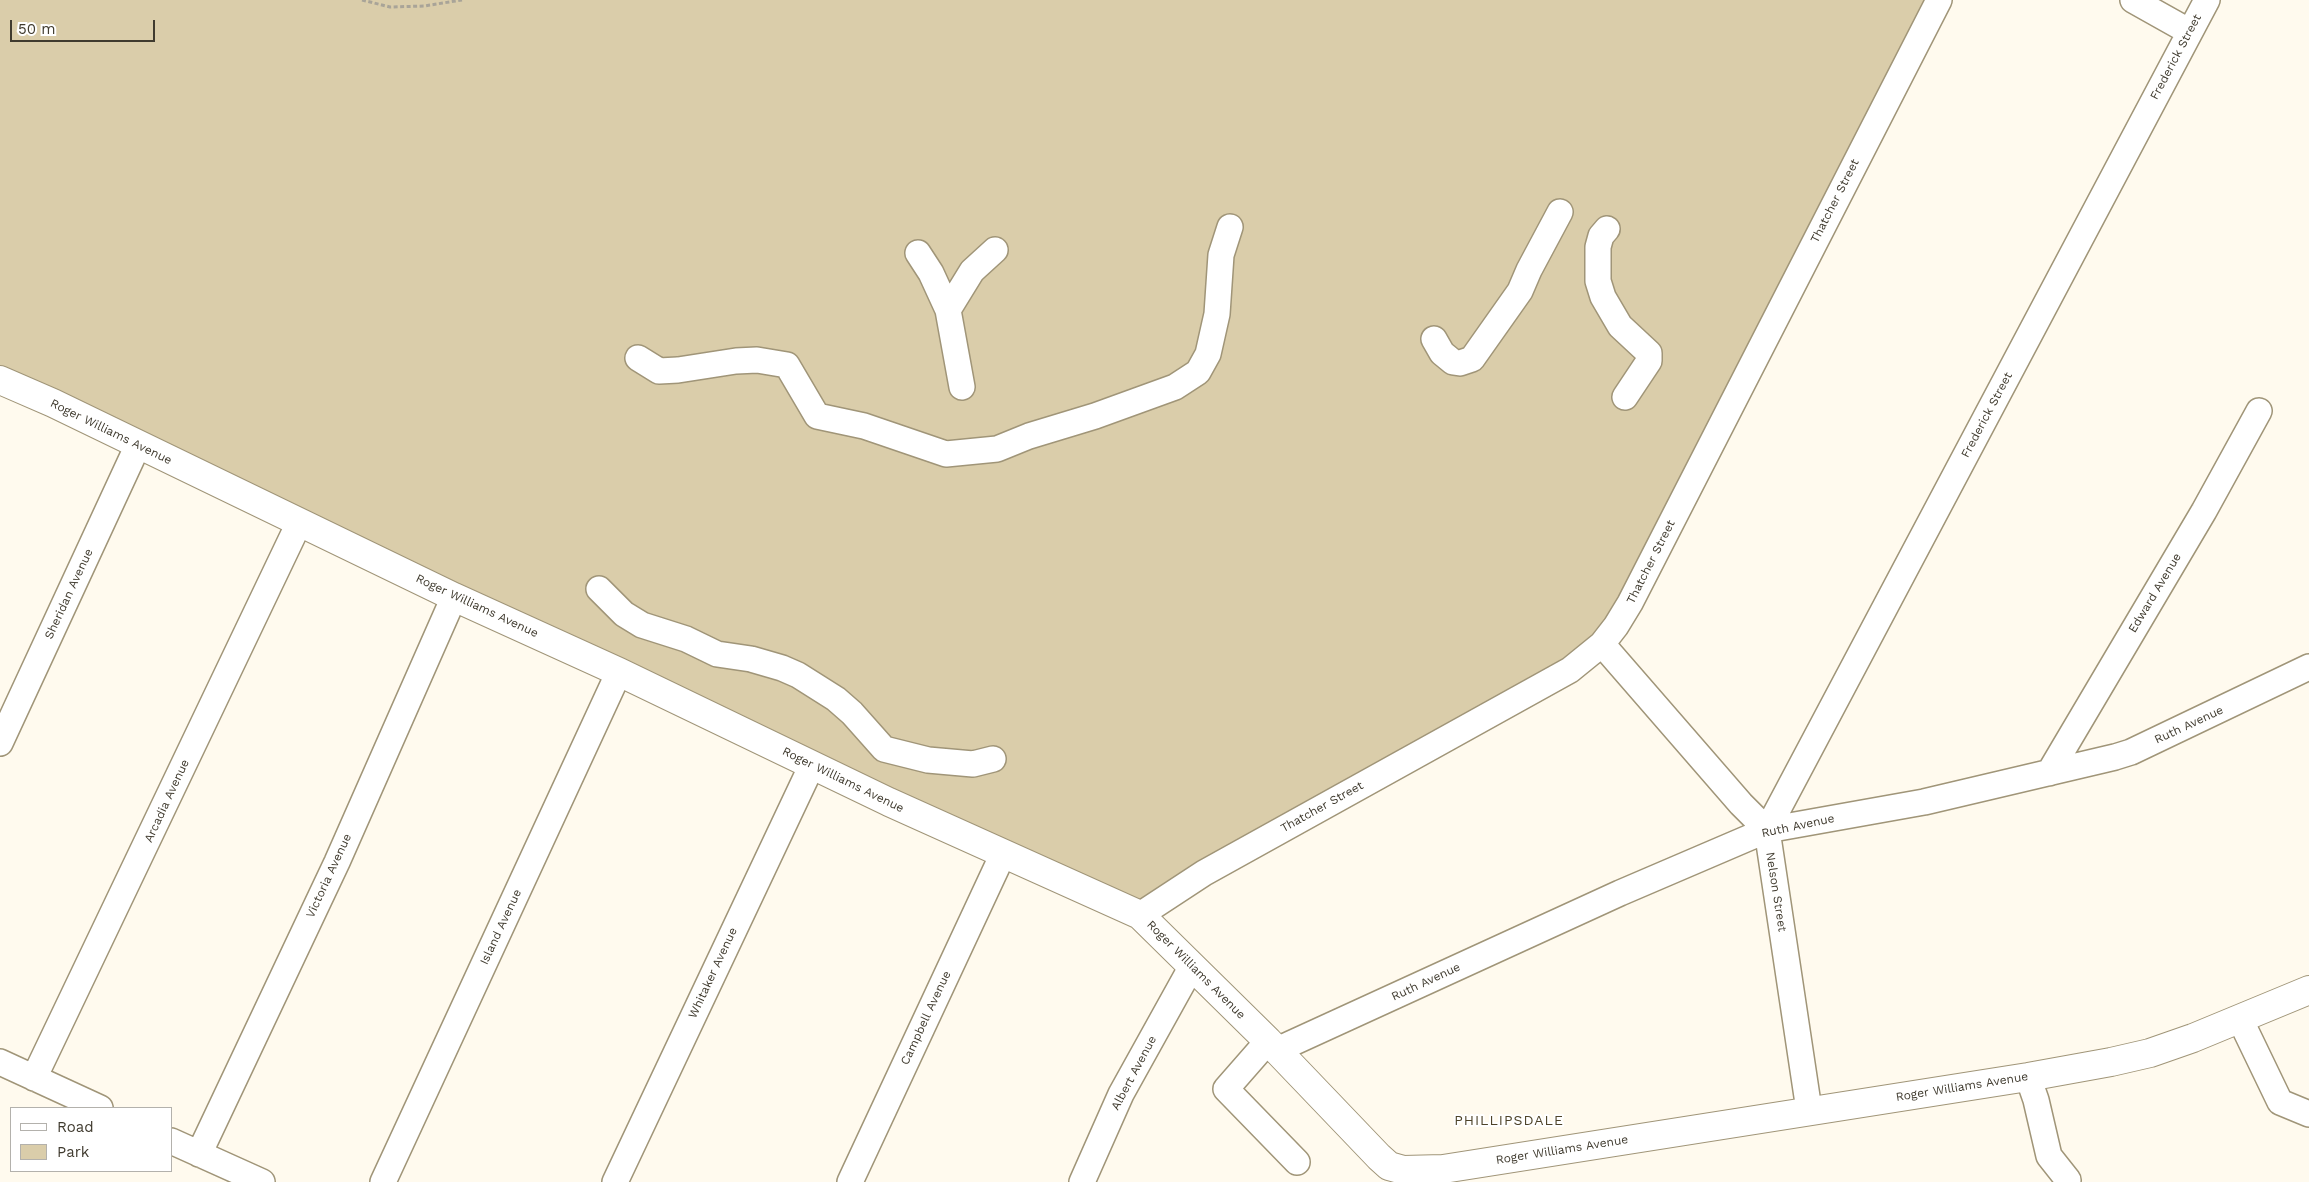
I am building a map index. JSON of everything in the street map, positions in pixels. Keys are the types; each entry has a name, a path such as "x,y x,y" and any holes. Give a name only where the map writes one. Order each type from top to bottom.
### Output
{"main road":[{"name":"Roger Williams Avenue","path":"0,380 53,403 454,597 619,672 1003,854 1140,915 1273,1046 1379,1158 1389,1166 1403,1170 1443,1169 2028,1077 2150,1052 2193,1038 2309,990"}],"street":[{"name":"Thatcher Street","path":"1140,915 1204,873 1570,670 1602,644 1630,603 1939,0"},
{"path":"2133,0 2190,32"},
{"name":"Frederick Street","path":"1767,830 2207,0"},
{"path":"1434,339 1442,353 1453,362 1460,363 1472,359 1520,291 1560,212"},
{"path":"638,358 659,371 757,360 787,365 817,416 864,426 946,454 997,449 1029,436 1095,416 1175,387 1198,372 1208,354 1217,314 1221,255 1230,227"},
{"path":"1607,229 1601,236 1598,247 1598,280 1603,297 1620,326 1649,353 1648,361 1625,397"},
{"path":"948,310 972,271 995,250"},
{"path":"918,253 931,273 948,310 962,387"},
{"name":"Edward Avenue","path":"2049,773 2204,511 2259,411"},
{"name":"Sheridan Avenue","path":"0,743 138,445"},
{"name":"Arcadia Avenue","path":"34,1078 299,523"},
{"path":"599,589 624,614 642,625 686,639 716,654 751,659 798,675 836,699 852,713 884,749 928,760 973,764 993,759"},
{"name":"Victoria Avenue","path":"200,1154 337,862 454,597"},
{"path":"1602,644 1741,804 1767,830"},
{"name":"Ruth Avenue","path":"1273,1046 1767,830 1924,802 2131,752 2309,668"},
{"name":"Island Avenue","path":"383,1182 619,672"},
{"name":"Whitaker Avenue","path":"615,1182 812,765"},
{"name":"Nelson Street","path":"1767,830 1809,1110"},
{"name":"Campbell Avenue","path":"850,1182 1003,854"},
{"name":"Albert Avenue","path":"1082,1182 1121,1094 1192,966"},
{"path":"2240,1019 2280,1102 2309,1114"},
{"path":"1273,1046 1226,1090 1297,1162"},
{"path":"0,1062 98,1107"},
{"path":"2028,1077 2049,1156 2068,1180"},
{"path":"172,1141 262,1182"}],"path":[{"path":"362,0 390,7 424,6 462,0"}],"green space":[{"path":"0,0 1945,0 1798,293 1700,496 1636,606 1610,645 1147,913 615,657 0,367"}],"district":[{"name":"PHILLIPSDALE","path":"1509,1121"}]}
